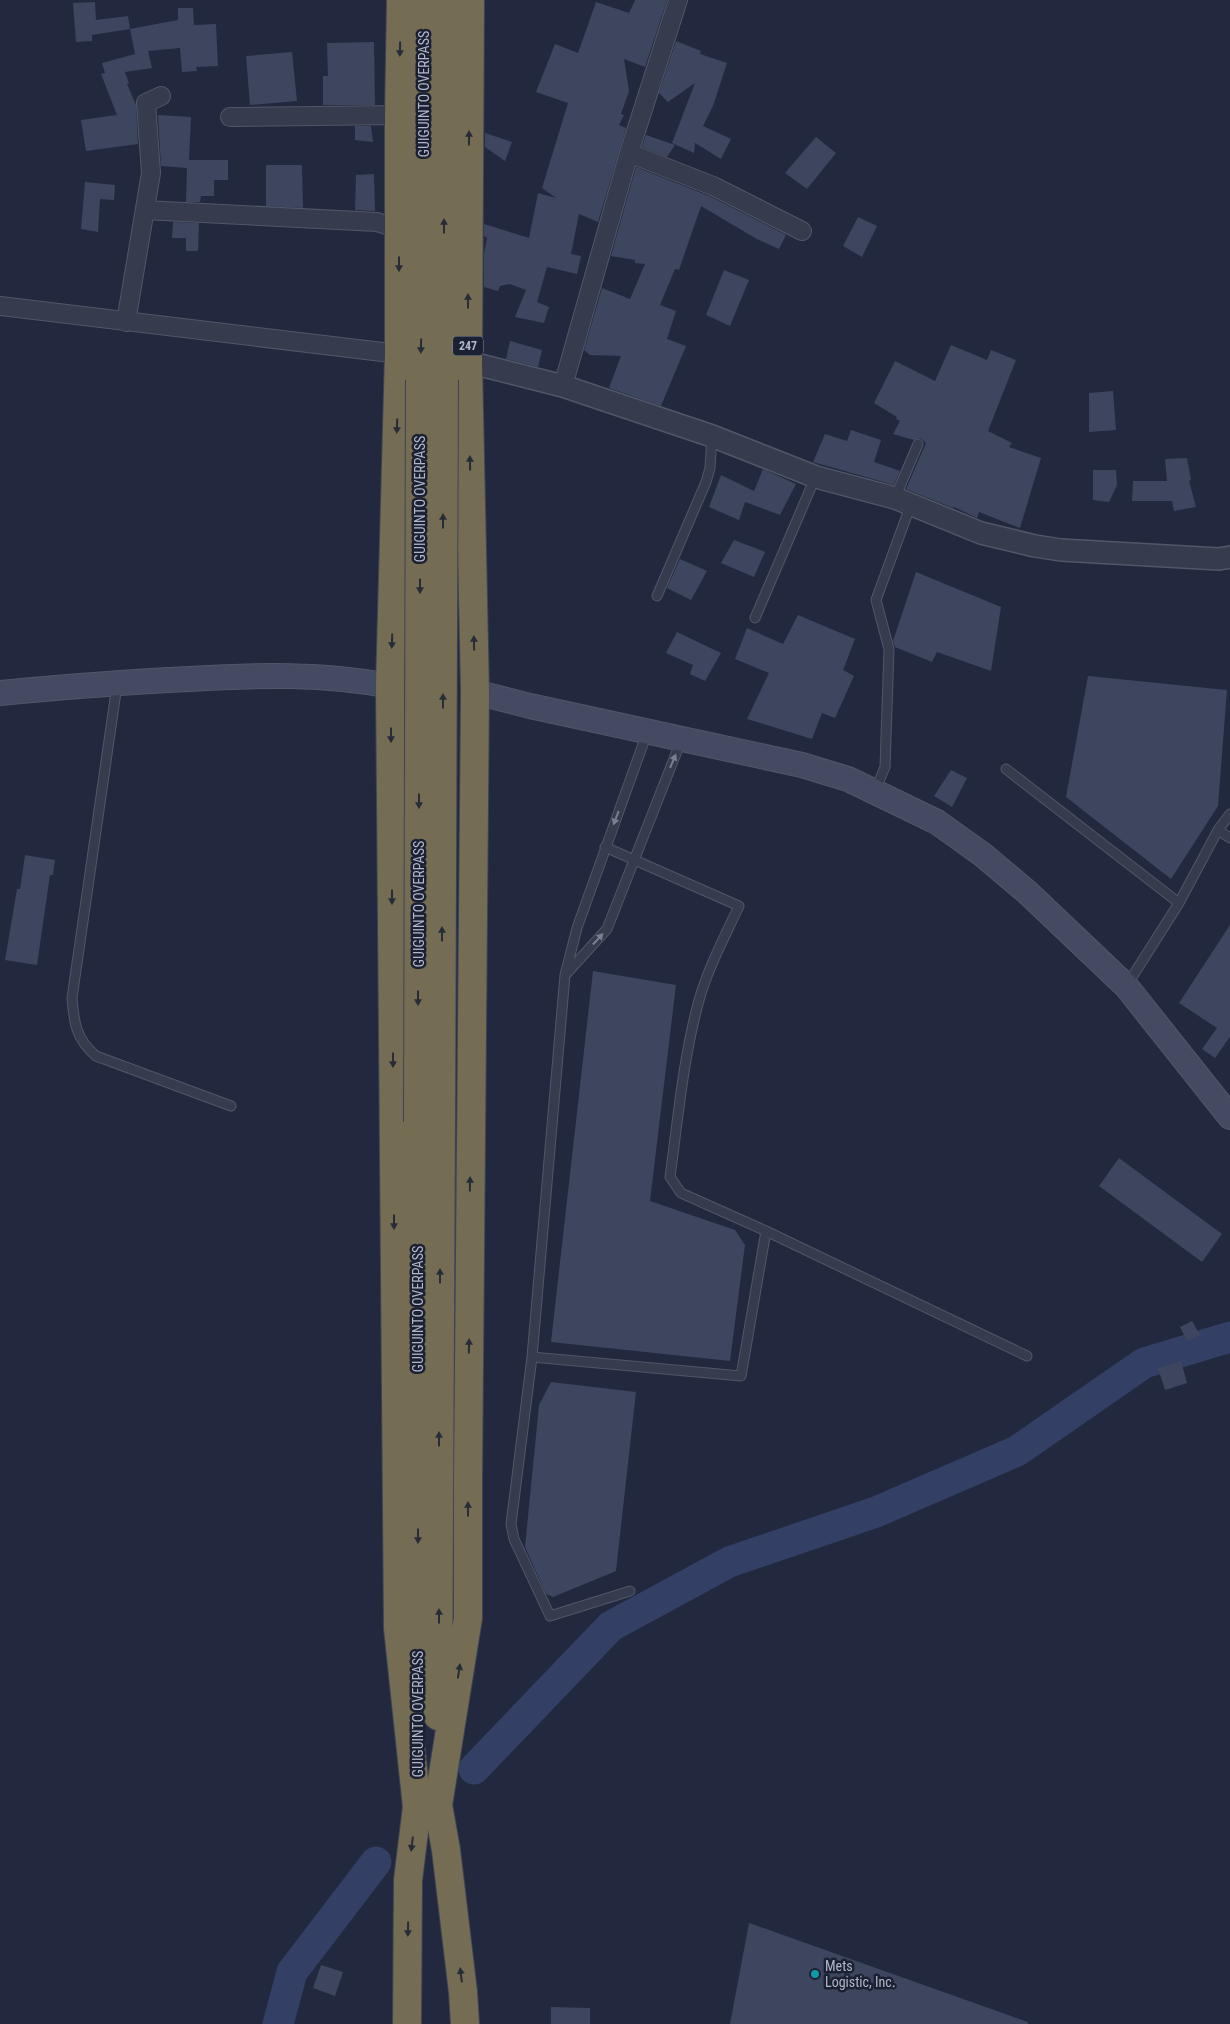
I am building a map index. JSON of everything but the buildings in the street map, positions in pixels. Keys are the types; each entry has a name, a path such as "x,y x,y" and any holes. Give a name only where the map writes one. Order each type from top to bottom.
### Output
{"highway":[{"path":"401,0 399,354 390,686 398,1628 427,1806 447,1859 465,2024"},
{"name":"GUIGUINTO OVERPASS","path":"424,0 432,380 427,1806"},
{"name":"GUIGUINTO OVERPASS","path":"432,380 446,0"},
{"name":"247","path":"470,0 468,362 475,692"},
{"path":"407,2024 408,1880 427,1806 468,1618 475,692"}],"main road":[{"path":"0,692 261,675 358,680 390,686"},
{"path":"475,692 647,732 802,765 848,779 938,822 983,855 1027,892 1126,986 1230,1117"}],"street":[{"path":"563,386 628,153 678,0"},
{"path":"126,322 151,173 146,103 161,96"},
{"path":"230,117 399,115"},
{"path":"628,153 713,186 802,231"},
{"path":"145,210 377,222 399,229"},
{"path":"0,306 399,354"},
{"path":"468,362 563,386 712,436 816,476 903,501 981,533 1061,550 1219,559 1230,557"}],"lane":[{"path":"657,596 706,482 710,468 712,436"},
{"path":"875,791 885,767 889,649 876,600 918,444"},
{"path":"755,618 816,476"},
{"path":"117,683 72,998 74,1023 84,1046 96,1056 231,1106"},
{"path":"630,1591 550,1616 514,1539 511,1524 532,1357 565,975 577,928 647,732"},
{"path":"565,975 607,929 661,788 682,739"},
{"path":"1006,769 1179,903"},
{"path":"1126,986 1179,903 1218,830 1230,814"},
{"path":"1218,830 1230,838"},
{"path":"605,847 739,906 714,958 698,1004 684,1077 670,1177 681,1193 766,1231 1027,1356"},
{"path":"532,1357 741,1376 766,1231"}],"waterway":[{"path":"474,1769 611,1626 729,1562 876,1512 1017,1451 1144,1363 1230,1337"},
{"path":"278,2024 292,1972 376,1862"}],"tunnel":[{"path":"390,686 475,692"}],"place":[{"name":"Mets Logistic, Inc.","path":"815,1974"}]}
